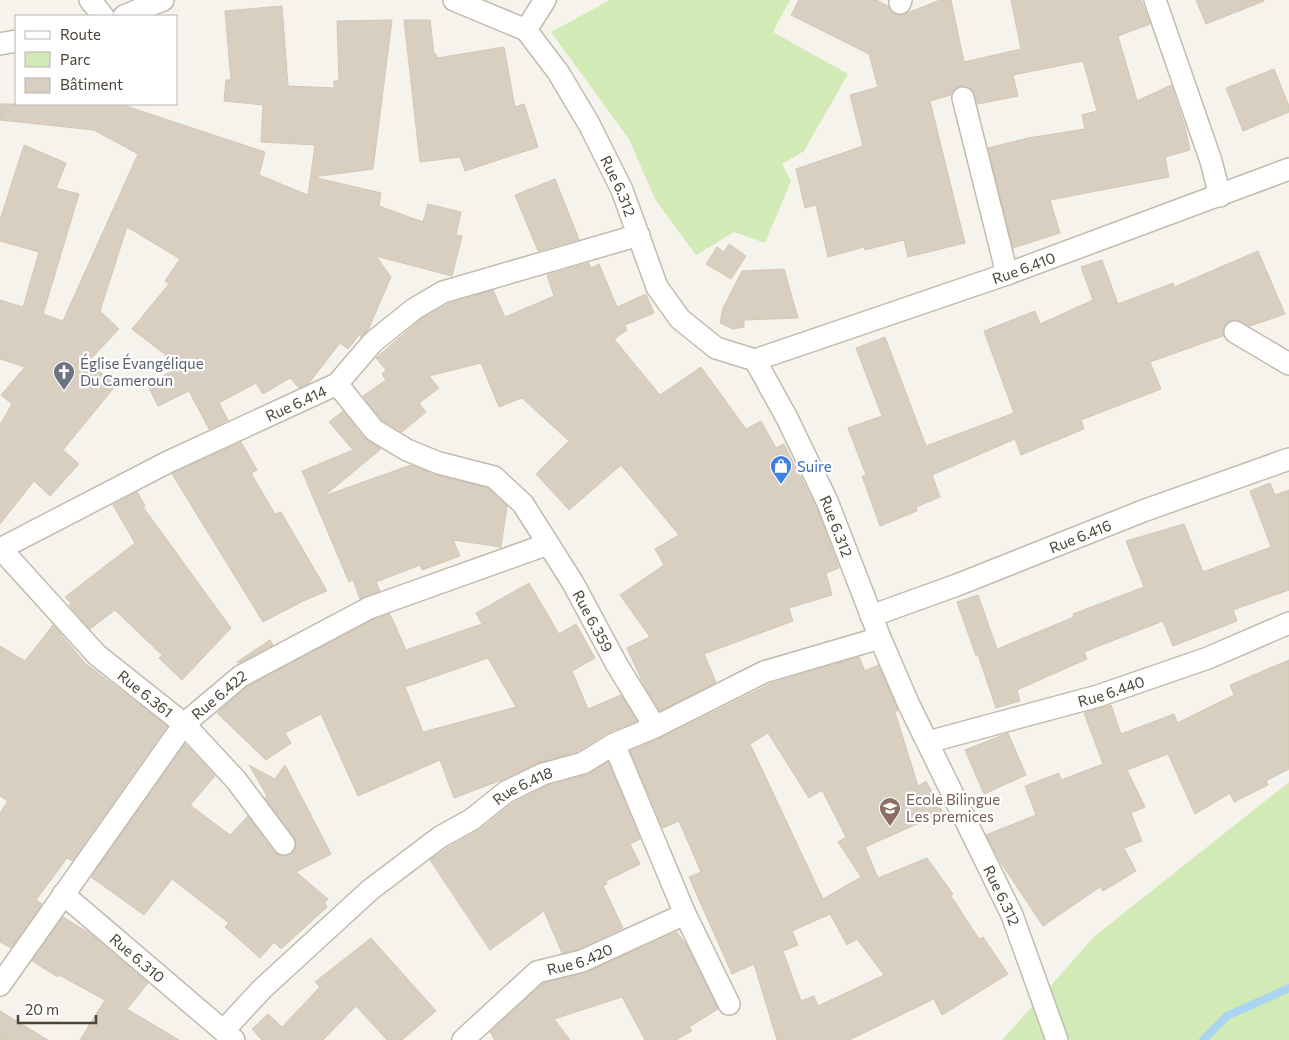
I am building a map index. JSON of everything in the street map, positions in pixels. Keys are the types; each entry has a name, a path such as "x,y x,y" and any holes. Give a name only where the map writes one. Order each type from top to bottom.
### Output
{"street":[{"path":"90,0 102,15"},
{"path":"454,0 526,30 545,0"},
{"path":"1155,0 1211,161 1220,196"},
{"path":"126,15 158,1"},
{"name":"Rue 6.312","path":"526,30 558,72 589,124 622,190 657,287 680,319 716,348 755,360 787,418 827,501 871,616 909,705 1012,915 1056,1040"},
{"path":"0,44 15,41"},
{"path":"964,98 1007,274"},
{"name":"Rue 6.410","path":"755,360 1007,274 1289,169"},
{"name":"Rue 6.414","path":"0,549 168,462 337,384 373,342 414,309 443,292 639,235"},
{"path":"1235,332 1289,364"},
{"name":"Rue 6.359","path":"337,384 374,430 407,450 439,463 494,477 523,504 655,727"},
{"name":"Rue 6.416","path":"871,616 957,585 1098,528 1289,459"},
{"name":"Rue 6.422","path":"0,985 184,724 241,676 369,608 548,544"},
{"name":"Rue 6.361","path":"0,549 97,655 184,724 236,780 284,844"},
{"name":"Rue 6.440","path":"928,742 1098,696 1208,658 1289,623"},
{"path":"655,727 764,672 880,638"},
{"name":"Rue 6.418","path":"229,1035 262,989 370,890 440,837 472,820 506,792 543,774 583,763 614,744 655,727"},
{"path":"614,744 685,914 729,1004"},
{"name":"Rue 6.310","path":"63,894 229,1035"},
{"name":"Rue 6.420","path":"463,1040 537,972 582,961 685,914"}],"green space":[{"path":"610,0 790,0 773,32 848,74 804,151 782,164 791,181 765,243 734,232 696,255 655,199 629,139 551,32"},
{"path":"1289,782 1289,1040 1002,1040 1095,936"}],"building":[{"path":"799,0 876,0 888,6 896,15 902,15 940,0 951,0 964,62 1021,49 1011,0 1141,0 1150,24 1118,36 1137,101 1171,85 1185,126 1190,150 1165,157 1169,177 1050,200 1060,233 1013,248 988,148 1028,138 1085,129 1082,115 1097,111 1083,61 1013,75 1018,96 978,104 972,90 967,86 960,86 951,95 930,101 965,243 908,257 904,240 865,250 864,247 828,257 816,205 805,208 796,169 863,146 850,95 878,87 869,54 791,15"},
{"path":"1196,0 1264,0 1264,1 1206,24"},
{"path":"282,6 288,86 334,88 334,81 339,81 337,21 392,20 373,169 313,177 381,193 379,206 423,222 428,204 461,212 456,235 462,236 452,276 376,256 391,277 368,330 361,337 359,335 348,349 340,343 309,383 299,388 290,378 263,394 256,383 219,403 228,420 209,429 189,391 158,406 147,384 181,367 132,329 169,284 165,281 180,259 127,227 100,311 119,329 88,362 116,385 63,450 79,464 50,496 34,481 0,524 0,425 12,404 1,395 25,367 0,359 0,300 23,307 39,252 0,241 0,220 24,145 66,163 56,188 79,194 43,314 63,321 138,154 94,130 0,120 0,104 123,105 265,152 259,175 308,195 315,145 261,142 263,105 224,101 226,80 231,80 225,11"},
{"path":"404,20 430,20 434,54 436,54 437,58 504,47 515,107 524,104 538,147 465,171 460,157 420,162"},
{"path":"1274,69 1289,106 1289,112 1243,131 1226,88"},
{"path":"555,179 579,239 538,251 515,195"},
{"path":"729,244 746,256 731,279 706,264 717,247 724,252"},
{"path":"1258,251 1285,314 1250,326 1236,320 1229,321 1224,326 1223,336 1150,362 1161,389 1081,420 1084,429 1021,455 1015,439 932,475 940,497 916,507 917,511 880,526 862,476 866,475 848,428 882,416 856,348 885,337 926,446 1014,413 984,331 1035,311 1040,324 1093,300 1081,267 1102,260 1118,304 1173,283 1174,287"},
{"path":"589,263 591,268 599,264 617,307 646,294 654,313 625,325 627,330 614,339 660,395 701,367 746,429 761,421 776,448 784,444 817,509 839,568 826,573 832,595 789,608 793,621 704,654 716,682 660,711 643,683 627,648 650,637 620,595 664,565 655,549 679,535 621,465 569,510 536,474 569,441 522,398 499,407 481,363 429,376 439,388 419,403 426,412 402,432 382,420 363,396 386,380 382,374 386,370 376,358 421,319 448,304 493,290 505,317 554,296 547,275"},
{"path":"784,269 798,318 744,320 744,327 733,329 720,323 723,308 742,271"},
{"path":"343,411 364,438 381,449 324,496 411,465 436,475 488,488 507,506 501,547 453,540 460,556 422,570 420,565 376,582 380,591 360,599 353,580 349,582 302,471 353,450 329,422"},
{"path":"241,442 257,470 251,473 275,514 281,512 327,591 263,622 172,474"},
{"path":"1270,483 1275,495 1289,490 1289,590 1233,610 1237,621 1173,646 1163,621 1084,652 1087,659 1017,690 1020,701 996,708 957,602 978,595 997,649 1074,617 1073,614 1144,587 1126,541 1184,524 1203,572 1271,547 1250,491"},
{"path":"137,492 145,506 143,507 231,628 182,680 159,658 162,655 115,610 90,629 69,605 71,603 65,597 135,543 113,505"},
{"path":"529,583 559,634 576,624 595,658 572,671 588,709 621,695 637,721 607,733 578,751 538,763 502,780 454,798 440,760 358,796 321,714 285,733 291,743 266,760 217,713 248,686 374,619 390,614 406,650 482,624 476,613","holes":["488,658 516,707 423,732 405,687"]},
{"path":"53,625 85,663 167,726 72,861 67,858 36,900 42,904 11,948 0,942 0,813 8,801 0,796 0,646 25,661"},
{"path":"270,640 273,645 239,663 237,662"},
{"path":"859,657 865,671 878,665 898,710 895,712 918,786 926,781 942,811 933,817 865,847 878,878 927,858 953,894 951,896 979,939 983,937 1008,974 942,1015 934,999 849,1040 777,1040 754,964 732,974 689,877 701,872 679,821 663,828 630,751 661,738 772,683","holes":["768,733 809,798 822,790 846,837 838,842 861,877 823,899 750,744","830,914 847,945 857,939 884,975 818,1006 814,996 801,1001 783,951 798,945 792,931"]},
{"path":"1289,660 1289,769 1266,781 1268,785 1234,802 1230,793 1195,814 1168,754 1127,770 1145,807 1131,813 1142,841 1124,848 1136,871 1103,891 1100,887 1043,926 1001,863 986,835 1036,815 1025,786 1059,773 1061,780 1103,764 1084,713 1111,705 1121,734 1174,714 1177,723 1234,695 1230,685"},
{"path":"1008,733 1026,775 984,794 965,750"},
{"path":"185,744 215,776 190,805 230,835 248,816 274,852 280,856 291,854 296,848 294,837 265,798 267,796 249,765 275,779 285,765 331,854 296,872 328,899 325,903 327,907 281,949 274,942 260,958 225,927 229,923 172,879 144,915 91,877"},
{"path":"608,762 640,839 630,844 640,864 606,881 607,884 603,886 623,928 578,949 562,953 544,911 490,950 430,860 479,830 513,803 547,786 587,775"},
{"path":"63,917 89,933 148,983 127,1009 179,1040 80,1040 105,1000 59,975 58,977 32,961"},
{"path":"677,932 687,946 718,1009 689,1027 692,1031 676,1040 645,1040 622,997 554,1019 570,1040 495,1040 490,1032 543,983 587,972"},
{"path":"371,938 436,1011 402,1040 387,1040 356,1006 323,1040 262,1040 252,1029 268,1014 282,1027 320,987 315,982"},
{"path":"0,1011 48,1040 0,1040"}],"waterway":[{"path":"1203,1040 1227,1016 1289,988"}],"place":[{"name":"Église Évangélique Du Cameroun","path":"64,391"},
{"name":"Suire","path":"781,485"},
{"name":"Ecole Bilingue Les premices","path":"890,827"}]}
